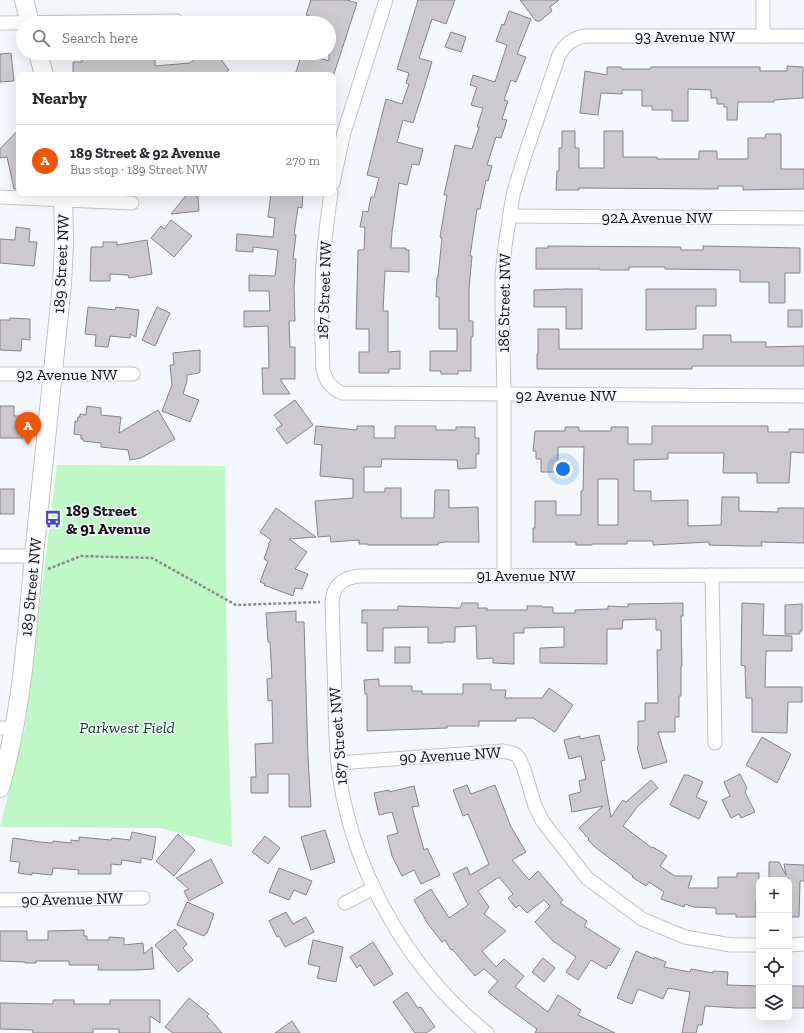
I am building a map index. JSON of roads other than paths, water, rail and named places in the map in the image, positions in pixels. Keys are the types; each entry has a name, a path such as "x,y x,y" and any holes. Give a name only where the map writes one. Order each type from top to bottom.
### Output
{"street":[{"path":"24,0 28,16"},
{"path":"336,168 344,132 386,0"},
{"path":"763,0 763,36"},
{"path":"0,23 16,23"},
{"name":"93 Avenue NW","path":"568,43 579,37 585,36 804,36"},
{"name":"186 Street NW","path":"504,575 504,394 502,276 509,216 524,158 556,62 563,48 568,43"},
{"path":"40,60 43,72"},
{"name":"187 Street NW","path":"330,386 324,376 323,369 322,296 324,243 331,196"},
{"path":"0,197 64,197 132,203"},
{"name":"189 Street NW","path":"0,788 7,728 20,692 33,575 62,284 64,197"},
{"name":"92A Avenue NW","path":"509,216 804,218"},
{"name":"92 Avenue NW","path":"0,374 133,374"},
{"name":"92 Avenue NW","path":"330,386 342,393 350,394 804,396"},
{"path":"0,556 34,556"},
{"path":"712,575 715,743"},
{"name":"91 Avenue NW","path":"341,582 352,577 359,576 804,575"},
{"name":"187 Street NW","path":"341,582 334,591 332,602 336,735 338,763 343,795 353,835 374,888 398,932 424,968 458,1008 472,1029 487,1033"},
{"name":"90 Avenue NW","path":"338,763 503,751 515,754 522,763 535,806 543,822 587,878 642,919 685,937 730,946 756,945"},
{"path":"345,903 374,888"},
{"name":"90 Avenue NW","path":"0,900 143,898"},
{"path":"792,945 804,944"}],"place":[{"name":"189 Street & 92 Avenue","path":"28,445"},
{"name":"189 Street & 91 Avenue","path":"53,519"}],"park label":[{"name":"Parkwest Field","path":"127,727"}]}
